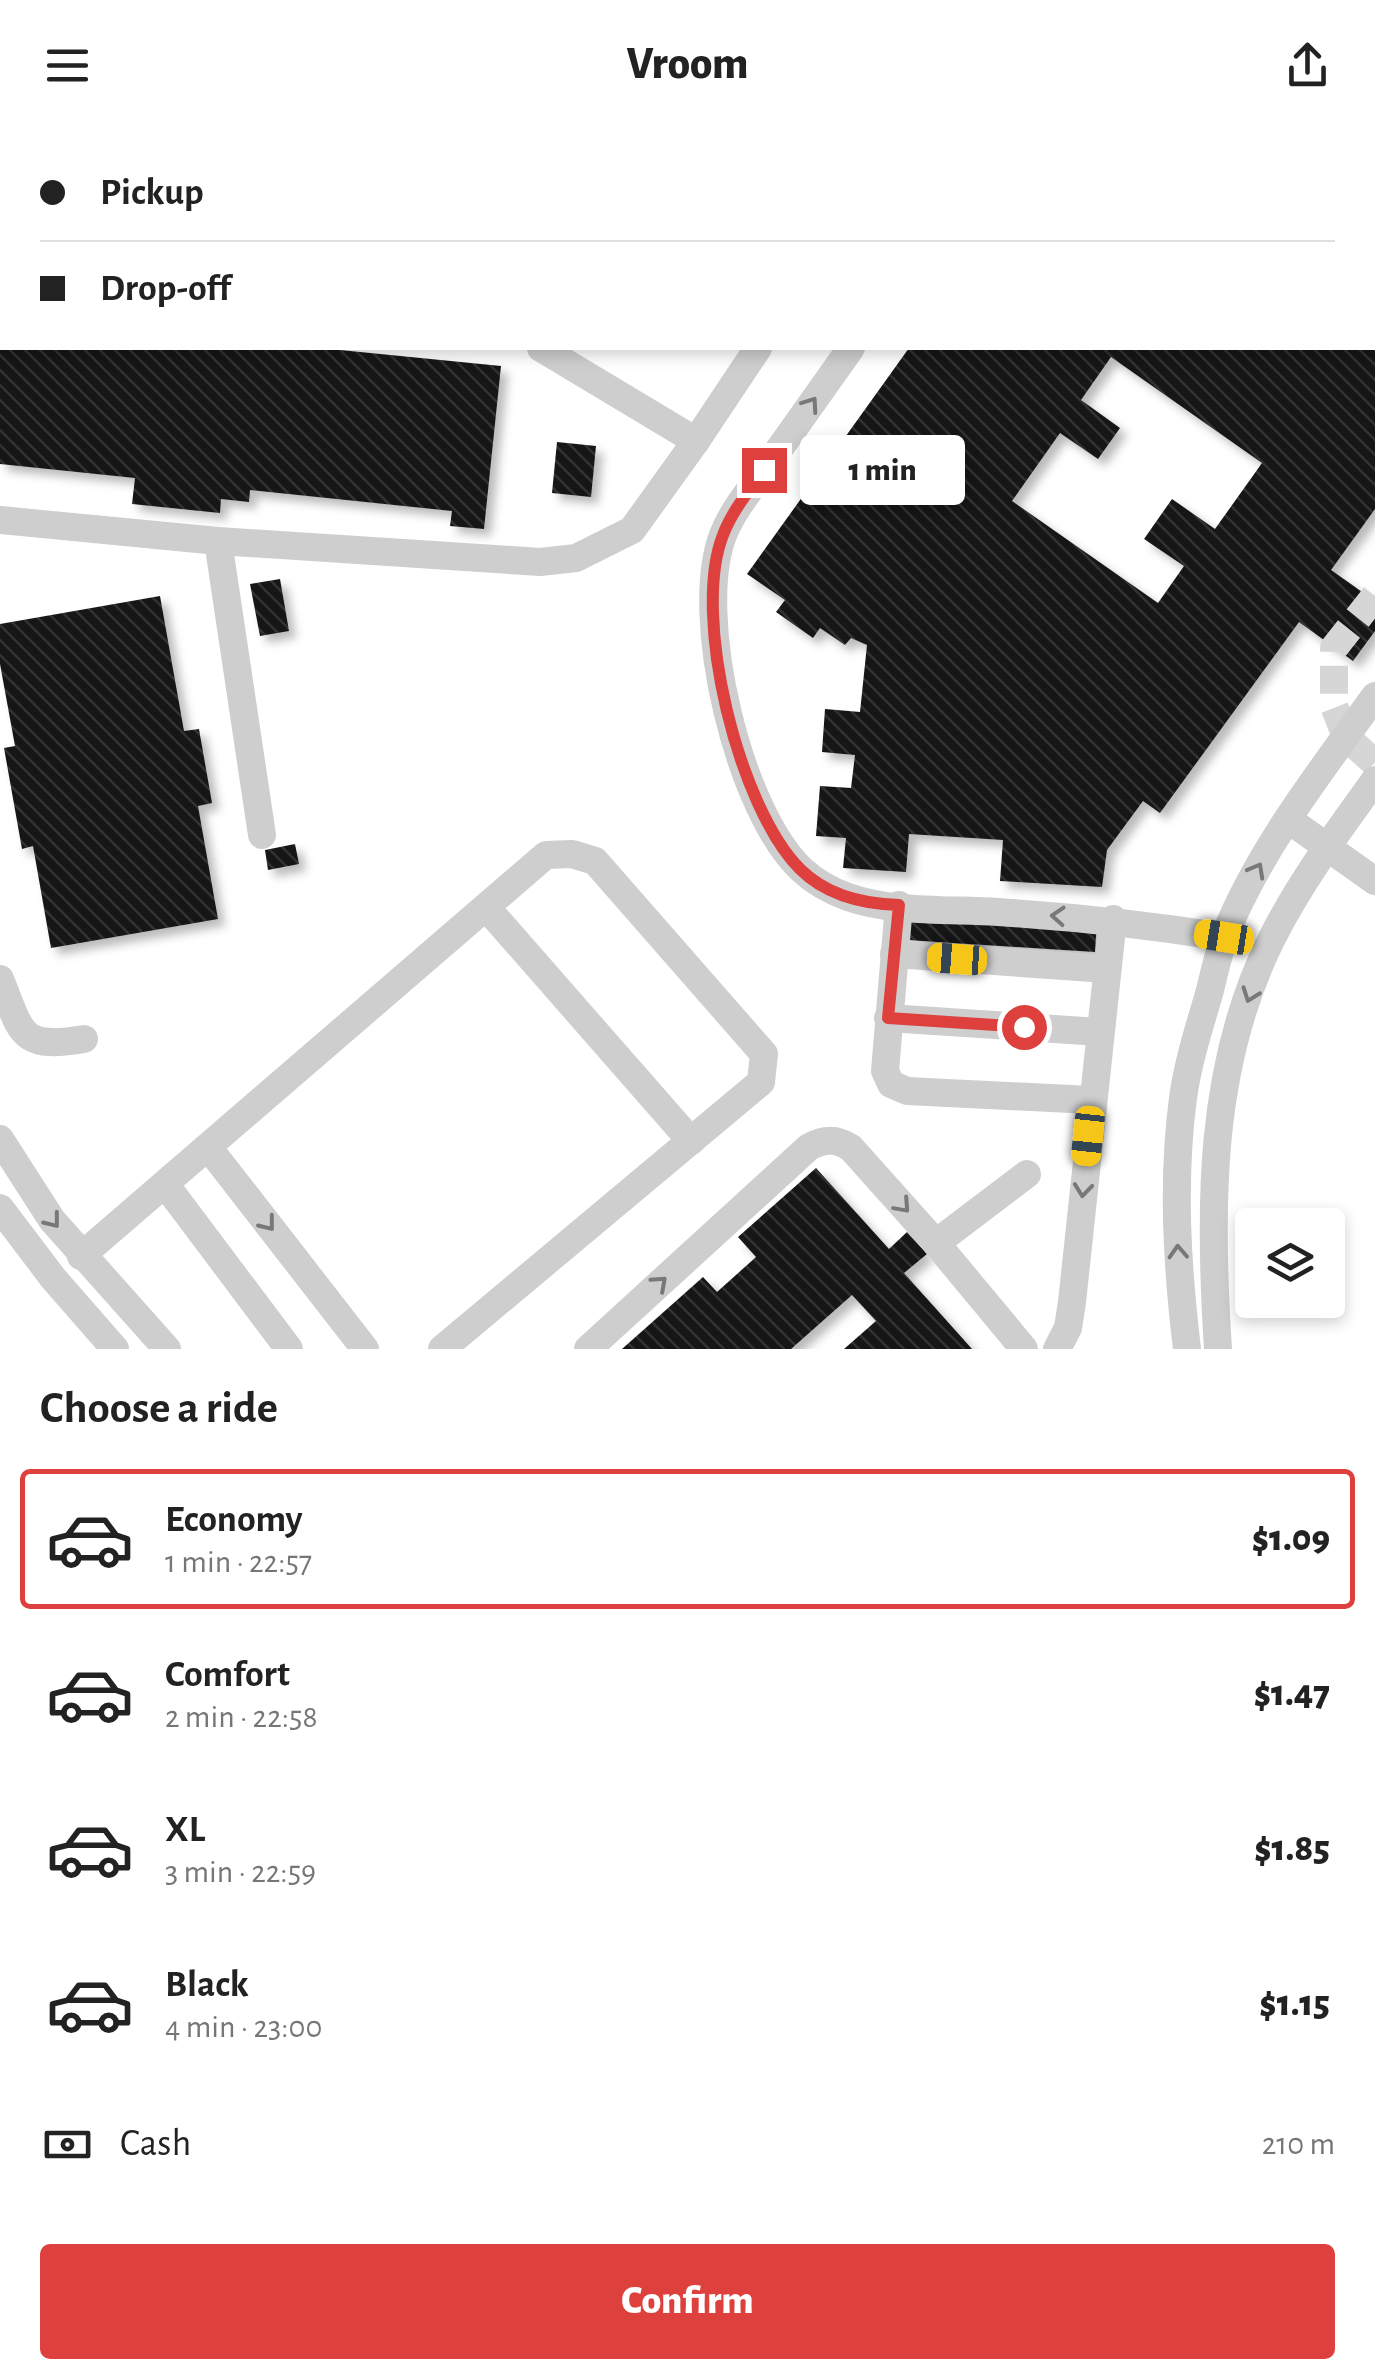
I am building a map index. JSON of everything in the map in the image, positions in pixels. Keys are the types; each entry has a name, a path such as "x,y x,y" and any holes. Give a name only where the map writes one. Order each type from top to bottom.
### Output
{"street":[{"path":"545,350 696,442"},
{"path":"0,520 218,541 540,562 576,558 632,530 757,350"},
{"path":"850,350 740,503 722,536 715,570 712,609 716,652 732,724 750,785 774,834 800,869 825,888 852,898 899,905 1113,919 1224,937"},
{"path":"218,541 262,835"},
{"path":"1186,1349 1177,1234 1182,1113 1191,1058 1224,937 1256,870 1375,696"},
{"path":"1218,1349 1213,1192 1219,1113 1231,1053 1271,940 1375,780"},
{"path":"1288,820 1375,881"},
{"path":"81,1256 546,855 572,854 595,862 764,1054 761,1082 442,1349"},
{"path":"899,905 885,1070 890,1084 906,1091 1092,1100"},
{"path":"486,907 690,1141"},
{"path":"1057,1349 1068,1328 1072,1302 1113,919"},
{"path":"894,954 1108,969"},
{"path":"0,979 21,1030 32,1038 44,1044 84,1039"},
{"path":"888,1018 1100,1032"},
{"path":"0,1139 30,1191 81,1256 167,1349"},
{"path":"588,1349 809,1147 822,1140 842,1142 851,1148 1024,1349"},
{"path":"208,1147 365,1349"},
{"path":"936,1243 1028,1174"},
{"path":"165,1184 290,1349"},
{"path":"0,1208 53,1278 116,1349"}],"building":[{"path":"0,350 340,350 501,366 484,529 450,526 452,511 250,490 249,502 221,499 220,513 132,504 135,478 0,464"},
{"path":"908,350 1375,350 1375,509 1331,570 1375,601 1375,631 1353,661 1299,622 1160,813 1143,801 1107,850 1102,887 1000,881 1003,840 909,834 906,872 843,868 846,838 816,836 820,786 851,788 855,755 822,752 825,709 860,712 867,645 851,638 845,645 820,628 813,638 776,612 785,600 747,574","holes":["1111,357 1262,463 1215,529 1172,499 1144,539 1184,566 1158,603 1012,501 1060,433 1098,459 1120,428 1081,400"]},
{"path":"557,442 596,446 591,497 552,493"},
{"path":"280,579 289,631 260,636 250,584"},
{"path":"160,596 184,731 199,729 212,803 198,806 218,919 51,948 33,846 22,849 4,748 15,746 0,664 0,624"},
{"path":"295,844 299,864 268,870 265,850"},
{"path":"909,909 1097,921 1095,952 907,940"},
{"path":"816,1168 889,1249 907,1232 927,1254 904,1273 972,1349 844,1349 876,1321 852,1295 791,1349 622,1349 703,1277 717,1292 756,1257 738,1237"}],"tunnel":[{"path":"1375,596 1334,648 1334,706 1346,737 1375,763"}],"route":[{"path":"764,470 722,536 712,609 716,652 750,785 774,834 800,869 825,888 852,898 899,905 888,1018 1024,1027"}]}
